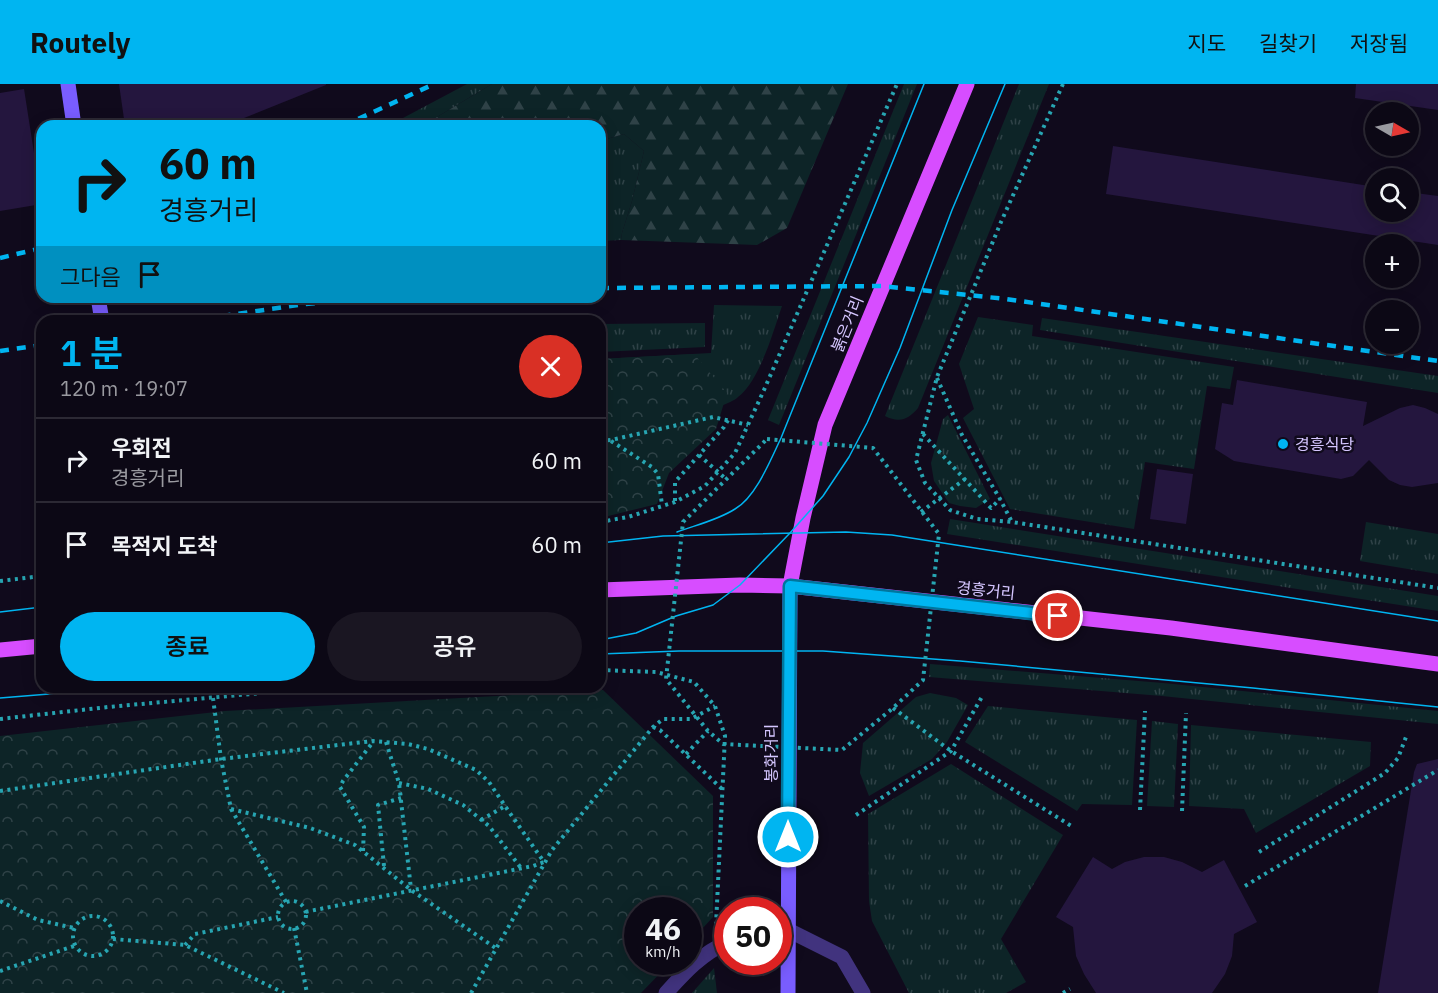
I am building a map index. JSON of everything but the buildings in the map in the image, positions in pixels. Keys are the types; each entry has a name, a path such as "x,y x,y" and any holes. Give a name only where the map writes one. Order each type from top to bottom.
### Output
{"main road":[{"path":"68,84 73,120"},
{"name":"붉은거리","path":"790,586 825,425 967,84"},
{"name":"경흥거리","path":"606,590 740,585 790,586 1171,628 1438,664"},
{"name":"봉화거리","path":"784,897 790,586"},
{"path":"0,650 36,647"},
{"name":"봉화거리","path":"787,975 788,993"}],"street":[{"path":"792,934 842,957 863,993"},
{"path":"666,993 686,970 714,950"}],"path":[{"path":"606,521 628,517 675,502 705,486 735,453 897,84"},
{"path":"1063,84 1001,222 937,377 915,460 925,483 950,510 977,519 1012,522 1438,588"},
{"path":"937,377 962,435 1012,522"},
{"path":"606,440 713,417 748,425"},
{"path":"675,502 675,482 728,420"},
{"path":"922,433 991,508 1000,499"},
{"path":"611,440 652,467 658,474 662,505"},
{"path":"767,440 873,448 939,534 923,680 842,750 723,744 708,731 666,679 683,522 727,480 767,440"},
{"path":"699,455 727,480"},
{"path":"921,512 965,479"},
{"path":"0,581 36,577"},
{"path":"606,670 656,672 694,682 715,706 725,736 717,897"},
{"path":"0,719 259,693"},
{"path":"856,815 951,751 983,695"},
{"path":"213,697 221,759 231,808 286,902"},
{"path":"471,993 552,850 653,727 663,719 691,719 715,706"},
{"path":"893,708 951,751 1073,827"},
{"path":"1140,810 1145,711"},
{"path":"1182,811 1186,713"},
{"path":"653,727 660,730 722,789"},
{"path":"686,754 708,731"},
{"path":"1259,852 1385,773 1398,758 1406,737"},
{"path":"363,851 364,827 340,787 373,741"},
{"path":"0,791 221,759 373,741 408,744 428,749 476,770 489,782 544,862"},
{"path":"386,742 399,783 411,890"},
{"path":"1245,886 1438,770"},
{"path":"399,783 428,789 463,805 489,826 520,868"},
{"path":"384,867 378,805 401,798"},
{"path":"481,820 505,806"},
{"path":"231,808 310,828 356,845 411,890 497,949"},
{"path":"305,912 544,862"},
{"path":"0,901 38,920 74,928"},
{"path":"289,901 297,902 305,912 305,919 301,925 294,928 287,928 278,917 283,904 289,901"},
{"path":"87,916 96,916 105,919 111,926 112,939 112,944 106,951 98,956 89,957 74,946 72,937 79,921 87,916"},
{"path":"185,945 195,934 278,917"},
{"path":"294,928 307,993"},
{"path":"112,939 185,945 284,993"},
{"path":"0,971 74,946"},
{"path":"1063,993 1070,989"}],"green space":[{"path":"467,84 492,84 432,120 399,120"},
{"path":"492,84 848,84 787,228 757,245 621,240 644,151 624,134 606,139 606,120 432,120"},
{"path":"904,84 917,84 779,425 768,420"},
{"path":"1019,84 1049,84 918,408 903,419 890,418 885,416"},
{"path":"624,134 644,151 621,240 606,241 606,139"},
{"path":"714,305 782,306 770,342 753,379 736,398 721,406 606,361 606,359 711,353"},
{"path":"978,317 1033,325 1032,336 1234,367 1230,389 1207,386 1194,469 1145,462 1134,529 1010,509 963,418 974,409 959,364"},
{"path":"1042,318 1438,376 1438,393 1040,330"},
{"path":"705,323 705,347 606,352 606,324"},
{"path":"694,354 727,393 716,429 669,473 657,504 606,517 606,359"},
{"path":"948,415 990,499 976,508 949,503 934,481 931,463 943,419"},
{"path":"950,519 1438,596 1438,611 947,534"},
{"path":"1366,522 1438,534 1438,574 1360,561"},
{"path":"930,664 1163,683 1438,711 1438,724 1162,696 929,677"},
{"path":"549,693 606,693 713,796 713,917 702,929 702,897 624,897 624,975 658,975 641,993 0,993 0,736 225,711"},
{"path":"930,693 956,698 968,705 947,742 932,759 869,796 860,773 863,743 916,697"},
{"path":"988,706 1137,720 1132,805 1082,804 1077,811 965,742"},
{"path":"1152,721 1178,724 1174,807 1147,806"},
{"path":"1191,725 1371,742 1370,766 1256,833 1244,809 1189,806"},
{"path":"951,764 1063,835 1001,939 1026,982 1006,993 909,993 872,921 869,901 868,814"},
{"path":"714,968 717,993 692,993"}],"tram line":[{"path":"677,532 735,509 750,496 762,477 781,438 924,84"},
{"path":"606,639 636,633 676,616 713,605 740,585 823,496 849,457 867,423 900,348 952,210 1005,84"},
{"path":"606,542 663,536 846,532 892,535 1438,621"},
{"path":"0,612 36,608"},
{"path":"606,654 679,651 823,651 960,661 1438,707"},
{"path":"0,698 61,693"}],"railway":[{"path":"356,120 434,84"},
{"path":"0,258 36,249"},
{"path":"606,288 882,286 1006,299 1438,361"},
{"path":"229,315 319,303"},
{"path":"0,351 36,346"}],"place":[{"name":"경흥식당","path":"1283,444"}],"route":[{"path":"788,837 790,586 1058,616"}]}
